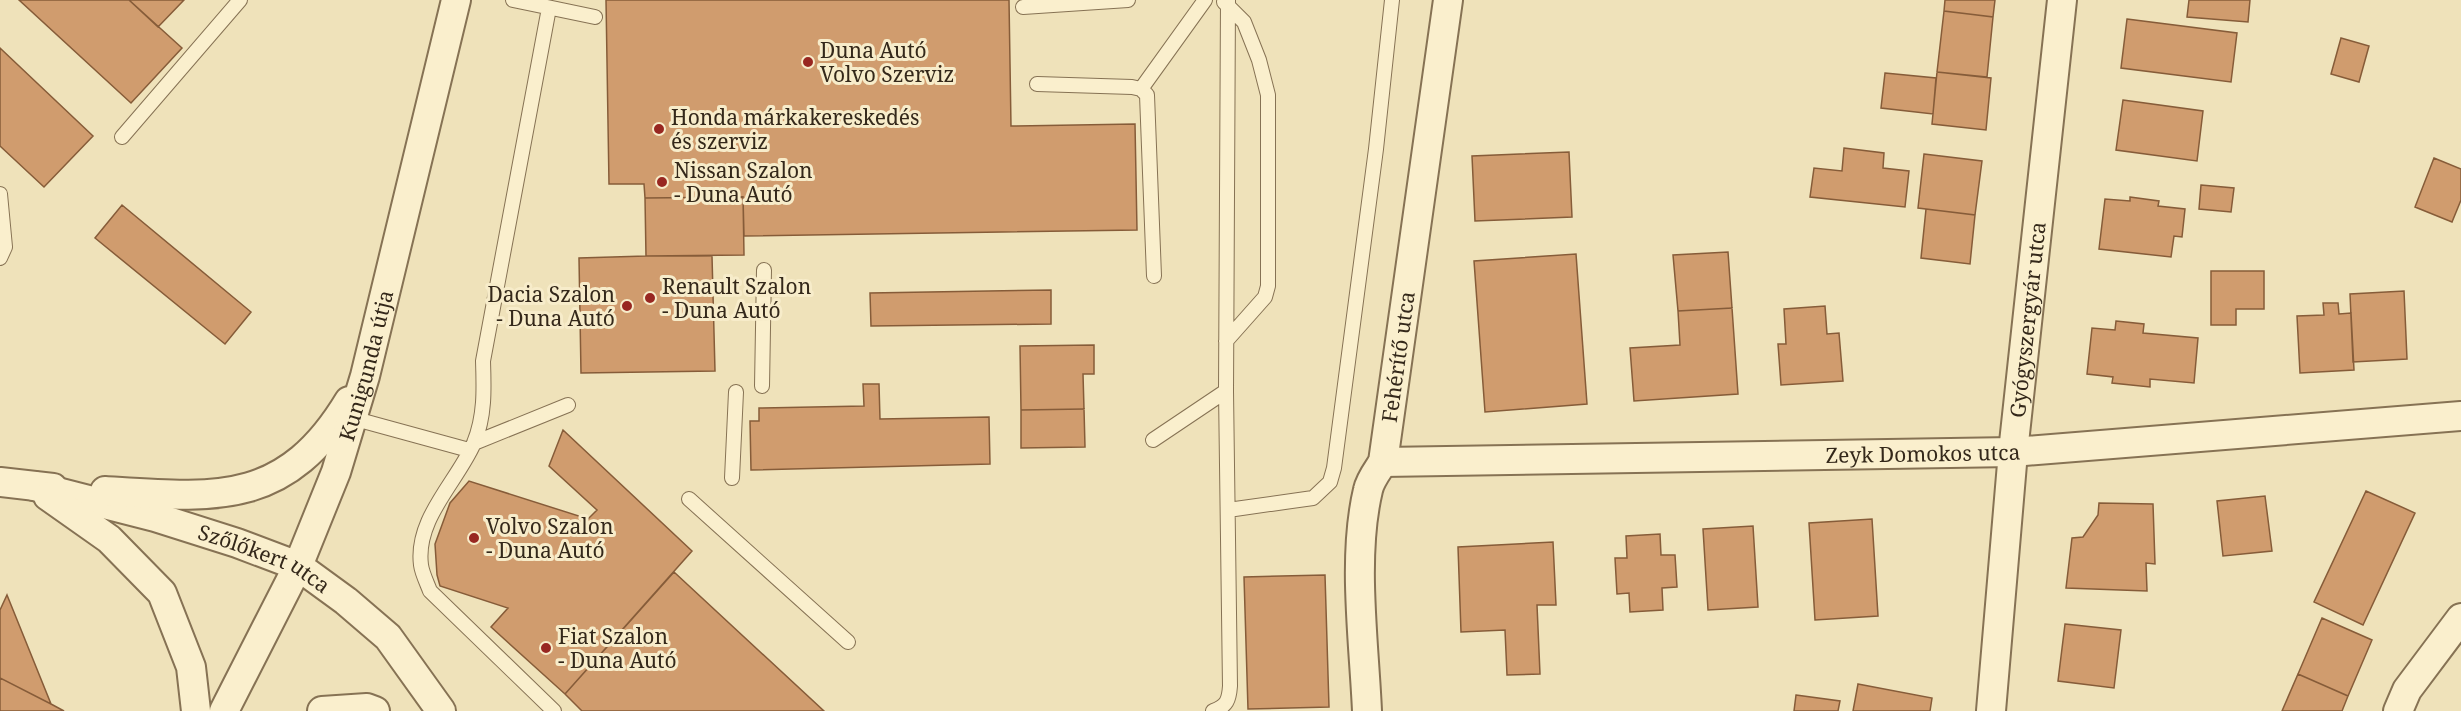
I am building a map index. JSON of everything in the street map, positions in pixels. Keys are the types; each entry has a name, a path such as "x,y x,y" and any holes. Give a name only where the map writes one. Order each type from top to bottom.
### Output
{"street":[{"name":"Kunigunda útja","path":"224,711 298,566 336,472 364,376 456,0"},
{"name":"Fehérítő utca","path":"1367,711 1360,561 1368,488 1383,462 1448,0"},
{"name":"Gyógyszergyár utca","path":"1991,711 2013,452 2062,0"},
{"name":"Szőlőkert utca","path":"1,484 183,496 224,494 261,484 298,462 335,425 364,376"},
{"name":"Zeyk Domokos utca","path":"1383,462 2013,452 2461,416"},
{"name":"Szőlőkert utca","path":"34,486 155,517 237,543 298,566 346,601 388,637 441,711"},
{"path":"34,486 109,539 162,593 191,667 196,711"},
{"path":"2398,711 2407,690 2461,618"},
{"path":"322,711 367,708 375,711"}],"lane":[{"path":"122,137 240,0"},
{"path":"513,0 595,17"},
{"path":"1023,7 1128,0"},
{"path":"1142,89 1205,0"},
{"path":"1228,510 1313,498 1329,482 1334,468 1375,161 1392,0"},
{"path":"1213,711 1225,706 1229,699 1230,686 1226,391 1225,1"},
{"path":"1225,1 1244,22 1259,60 1268,95 1268,278 1265,297 1226,341"},
{"path":"549,8 483,361 484,406 472,447 445,490 423,535 421,565 430,591 554,711"},
{"path":"1038,84 1132,87 1142,89 1146,95 1154,276"},
{"path":"0,194 5,247 0,258"},
{"path":"762,386 764,270"},
{"path":"1153,440 1226,391"},
{"path":"732,478 736,392"},
{"path":"352,418 472,447 568,405"},
{"path":"689,499 848,642"}],"building":[{"path":"19,0 129,0 182,48 131,103"},
{"path":"129,0 184,0 158,27"},
{"name":"Duna Autó Volvo Szerviz","path":"606,0 1009,0 1011,126 1135,124 1137,230 744,236 743,197 645,198 644,184 609,184"},
{"path":"1945,0 1995,0 1993,17 1944,11"},
{"path":"2189,0 2250,0 2248,22 2187,17"},
{"path":"1944,11 1993,17 1987,77 1937,72"},
{"path":"2127,19 2237,33 2231,82 2121,68"},
{"path":"2341,38 2369,46 2359,82 2331,74"},
{"path":"0,48 93,136 44,187 0,146"},
{"path":"1937,72 1991,78 1986,130 1932,124"},
{"path":"1885,73 1936,78 1933,114 1881,108"},
{"path":"2123,100 2203,111 2197,161 2116,150"},
{"path":"1844,148 1884,153 1883,168 1909,171 1905,207 1810,197 1814,168 1842,171"},
{"path":"1569,152 1572,217 1475,221 1472,156"},
{"path":"1924,154 1982,161 1975,215 1918,208"},
{"path":"2434,158 2461,169 2461,200 2452,222 2415,207"},
{"path":"2201,185 2234,188 2231,212 2199,209"},
{"path":"743,197 744,255 646,256 645,198"},
{"path":"2130,197 2159,201 2158,206 2185,209 2182,237 2174,236 2171,257 2099,249 2105,199 2130,201"},
{"path":"122,205 251,312 225,344 95,238"},
{"path":"1926,209 1975,215 1970,264 1921,258"},
{"path":"1728,252 1732,308 1678,311 1673,255"},
{"path":"1576,254 1587,404 1485,412 1474,261"},
{"path":"712,256 715,371 581,373 579,258"},
{"path":"2211,271 2264,271 2264,309 2236,309 2236,325 2211,325"},
{"path":"1051,290 1051,324 871,326 870,293"},
{"path":"2404,291 2407,359 2353,362 2350,294"},
{"path":"2323,303 2338,303 2339,314 2351,313 2354,370 2300,373 2297,316 2324,315"},
{"path":"1825,306 1827,334 1839,333 1843,381 1781,385 1778,344 1786,344 1784,309"},
{"path":"1732,308 1738,394 1634,401 1630,348 1680,345 1678,311"},
{"path":"2116,321 2144,324 2143,333 2198,338 2194,383 2150,379 2150,387 2112,383 2113,377 2087,374 2092,328 2115,330"},
{"path":"1094,345 1094,374 1083,374 1084,409 1021,410 1020,346"},
{"path":"863,384 879,384 880,419 989,417 990,464 751,470 750,421 759,421 759,408 864,406"},
{"path":"1084,409 1085,447 1021,448 1021,410"},
{"path":"563,430 692,551 565,694 491,627 508,608 440,586 435,544 450,503 469,481 588,519 597,510 549,466"},
{"path":"2366,491 2415,513 2363,625 2314,602"},
{"path":"2265,496 2272,551 2223,556 2217,501"},
{"path":"2099,503 2153,504 2155,564 2146,563 2147,591 2066,588 2072,538 2083,537 2098,515"},
{"path":"1872,519 1878,616 1815,620 1809,523"},
{"path":"1753,526 1758,607 1708,610 1703,529"},
{"path":"1660,534 1661,555 1675,555 1677,587 1662,588 1663,610 1630,612 1629,593 1617,594 1615,558 1627,558 1626,536"},
{"path":"1553,542 1556,605 1537,605 1540,674 1507,675 1505,630 1461,632 1458,547"},
{"path":"674,572 824,711 582,711 565,694"},
{"path":"1325,575 1329,707 1248,709 1244,577"},
{"path":"7,595 51,704 0,678 0,610"},
{"path":"2322,618 2372,640 2348,696 2298,674"},
{"path":"2065,624 2121,630 2114,688 2058,681"},
{"path":"2298,674 2348,696 2342,711 2282,711"},
{"path":"0,678 51,704 64,711 0,711"},
{"path":"1858,684 1932,698 1930,711 1853,711"},
{"path":"1796,695 1840,701 1838,711 1794,711"}],"place":[{"name":"Duna Autó Volvo Szerviz","path":"808,62"},
{"name":"Honda márkakereskedés és szerviz","path":"659,129"},
{"name":"Nissan Szalon - Duna Autó","path":"662,182"},
{"name":"Renault Szalon - Duna Autó","path":"650,298"},
{"name":"Dacia Szalon - Duna Autó","path":"627,306"},
{"name":"Volvo Szalon - Duna Autó","path":"474,538"},
{"name":"Fiat Szalon - Duna Autó","path":"546,648"}]}
